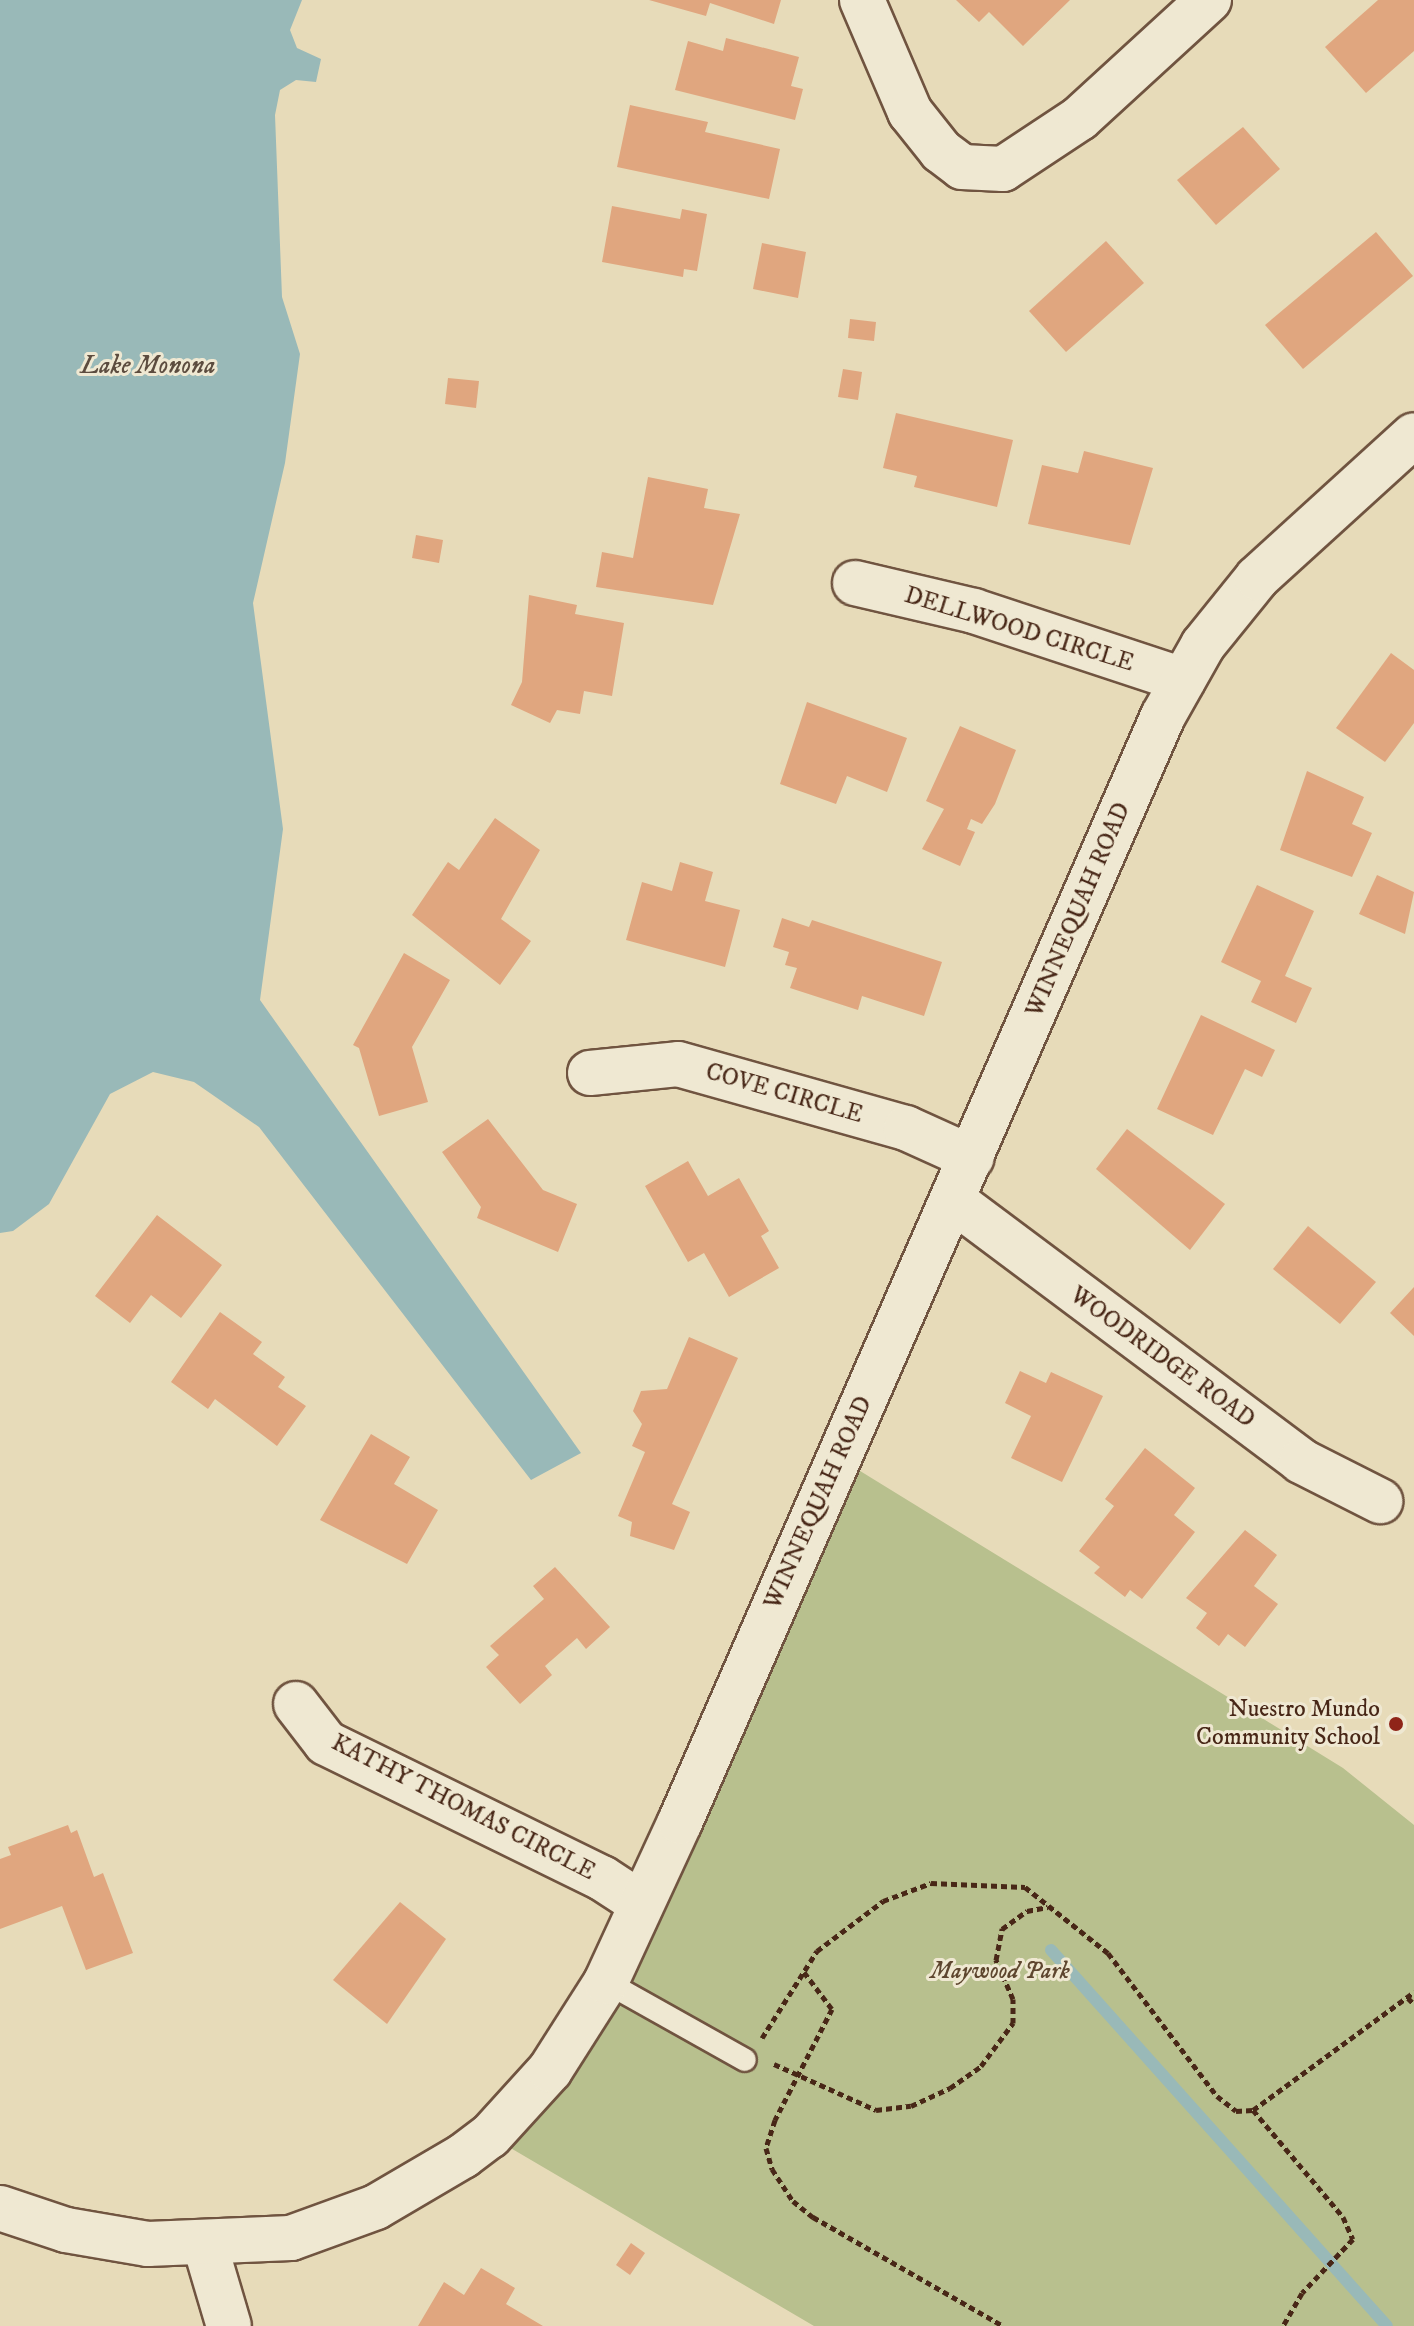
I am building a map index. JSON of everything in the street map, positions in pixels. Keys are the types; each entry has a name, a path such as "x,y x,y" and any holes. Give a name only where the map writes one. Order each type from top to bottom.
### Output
{"street":[{"path":"862,0 910,112 941,151 962,167 1003,169 1080,118 1209,0"},
{"name":"WINNEQUAH ROAD","path":"0,2208 66,2230 148,2244 205,2245 291,2238 330,2226 463,2156 490,2136 550,2070 606,1982 1183,680 1257,578 1414,435"},
{"name":"DELLWOOD CIRCLE","path":"855,583 974,611 1183,680"},
{"name":"COVE CIRCLE","path":"590,1073 678,1064 906,1128 972,1158"},
{"name":"WOODRIDGE ROAD","path":"954,1201 1301,1461 1380,1501"},
{"name":"KATHY THOMAS CIRCLE","path":"296,1704 326,1743 602,1878 640,1903"},
{"path":"205,2245 229,2326"}],"lane":[{"path":"606,1982 745,2060"}],"path":[{"path":"1049,1906 1027,1911 1002,1929 996,1960 1013,1999 1013,2023 981,2066 950,2088 911,2106 876,2110 799,2076 782,2065 745,2060 817,1951 883,1901 931,1883 1025,1887 1049,1906 1108,1953 1217,2096 1236,2111 1253,2110 1414,1992"},
{"path":"804,1972 832,2009 766,2148 793,2201 860,2248 1003,2326"},
{"path":"1408,1998 1414,2004"},
{"path":"1253,2110 1343,2217 1353,2239 1283,2326"}],"green space":[{"name":"Maywood Park","path":"839,1458 1343,1768 1414,1825 1414,2326 814,2326 490,2136 550,2070"}],"water":[{"name":"Lake Monona","path":"0,0 302,0 290,30 297,48 321,59 316,82 296,80 280,90 275,115 282,297 300,354 285,463 253,603 283,829 260,1000 581,1453 531,1480 259,1127 194,1082 153,1072 110,1094 49,1204 13,1231 0,1233"}],"building":[{"path":"649,0 781,0 774,24 710,3 706,16"},
{"path":"956,0 1070,0 1023,46 989,12 979,22"},
{"path":"1378,0 1414,0 1414,51 1366,93 1325,47"},
{"path":"726,38 799,57 791,86 803,89 795,120 675,90 688,41 723,51"},
{"path":"630,105 708,122 705,132 780,149 769,199 617,167"},
{"path":"1243,127 1280,169 1216,225 1177,180"},
{"path":"612,206 680,219 682,209 707,214 697,271 684,269 683,277 602,262"},
{"path":"1376,232 1413,276 1303,369 1265,325"},
{"path":"1106,241 1144,283 1066,352 1029,311"},
{"path":"762,243 806,252 798,298 753,289"},
{"path":"850,319 876,322 874,341 848,338"},
{"path":"843,369 862,372 858,400 838,397"},
{"path":"448,378 479,381 476,408 445,404"},
{"path":"896,413 1013,440 997,507 914,487 917,476 883,468"},
{"path":"1084,451 1153,468 1130,545 1028,524 1042,465 1078,473"},
{"path":"648,477 708,489 704,508 740,514 713,605 596,587 602,552 633,558"},
{"path":"416,535 443,540 439,563 412,558"},
{"path":"529,595 577,605 575,614 624,623 612,696 584,691 580,714 557,710 550,723 511,705 522,682"},
{"path":"1391,653 1414,670 1414,723 1385,762 1336,728"},
{"path":"807,702 907,738 887,792 847,776 836,804 780,784"},
{"path":"960,726 1016,750 995,804 982,824 971,819 967,829 975,832 960,866 922,849 944,809 926,801"},
{"path":"1307,771 1364,797 1352,824 1372,833 1352,877 1280,850"},
{"path":"495,818 540,850 501,919 531,941 500,985 412,915 448,862 459,870"},
{"path":"680,862 713,872 705,901 740,910 725,967 626,940 642,882 672,891"},
{"path":"1377,875 1414,892 1405,934 1359,914"},
{"path":"1257,885 1314,911 1285,976 1312,988 1296,1023 1251,1002 1261,981 1221,962"},
{"path":"782,918 809,927 812,920 942,962 924,1016 862,996 858,1010 790,988 797,968 785,965 789,952 773,947"},
{"path":"404,953 450,980 412,1047 428,1102 379,1116 359,1048 353,1045"},
{"path":"1201,1015 1275,1050 1262,1077 1245,1069 1213,1135 1157,1109"},
{"path":"488,1119 543,1190 577,1204 558,1252 477,1218 481,1207 442,1152"},
{"path":"1127,1129 1225,1204 1190,1250 1096,1169"},
{"path":"688,1161 708,1196 739,1178 769,1231 761,1236 779,1268 729,1297 704,1253 688,1262 645,1186"},
{"path":"157,1215 222,1265 181,1318 151,1295 130,1323 95,1296"},
{"path":"1308,1226 1376,1282 1340,1324 1273,1269"},
{"path":"1414,1287 1414,1336 1390,1313"},
{"path":"220,1312 262,1342 253,1354 285,1377 278,1387 306,1406 277,1446 215,1399 208,1409 171,1382"},
{"path":"689,1337 738,1358 672,1504 690,1512 674,1550 630,1536 632,1522 618,1516 645,1452 632,1446 642,1424 633,1411 641,1391 667,1389"},
{"path":"1020,1371 1046,1383 1051,1372 1103,1396 1062,1482 1011,1458 1031,1416 1005,1403"},
{"path":"371,1434 410,1457 394,1484 438,1510 407,1564 320,1520"},
{"path":"1145,1448 1195,1488 1174,1515 1195,1532 1142,1599 1130,1590 1125,1597 1094,1573 1100,1567 1079,1551 1114,1506 1105,1499"},
{"path":"1245,1530 1277,1555 1254,1586 1278,1604 1245,1647 1228,1634 1219,1646 1196,1628 1207,1613 1186,1598"},
{"path":"555,1567 610,1627 586,1649 577,1638 545,1666 552,1675 520,1704 486,1667 499,1655 490,1646 544,1599 533,1586"},
{"path":"68,1825 71,1833 77,1830 94,1877 103,1873 133,1953 86,1970 62,1906 0,1929 0,1859 11,1855 8,1847"},
{"path":"400,1902 446,1939 387,2024 333,1980"},
{"path":"631,2243 645,2253 630,2275 616,2265"},
{"path":"481,2268 515,2288 506,2304 543,2326 418,2326 444,2282 464,2295"}],"waterway":[{"path":"1051,1950 1387,2326"}],"place":[{"name":"Nuestro Mundo Community School","path":"1396,1724"}]}
